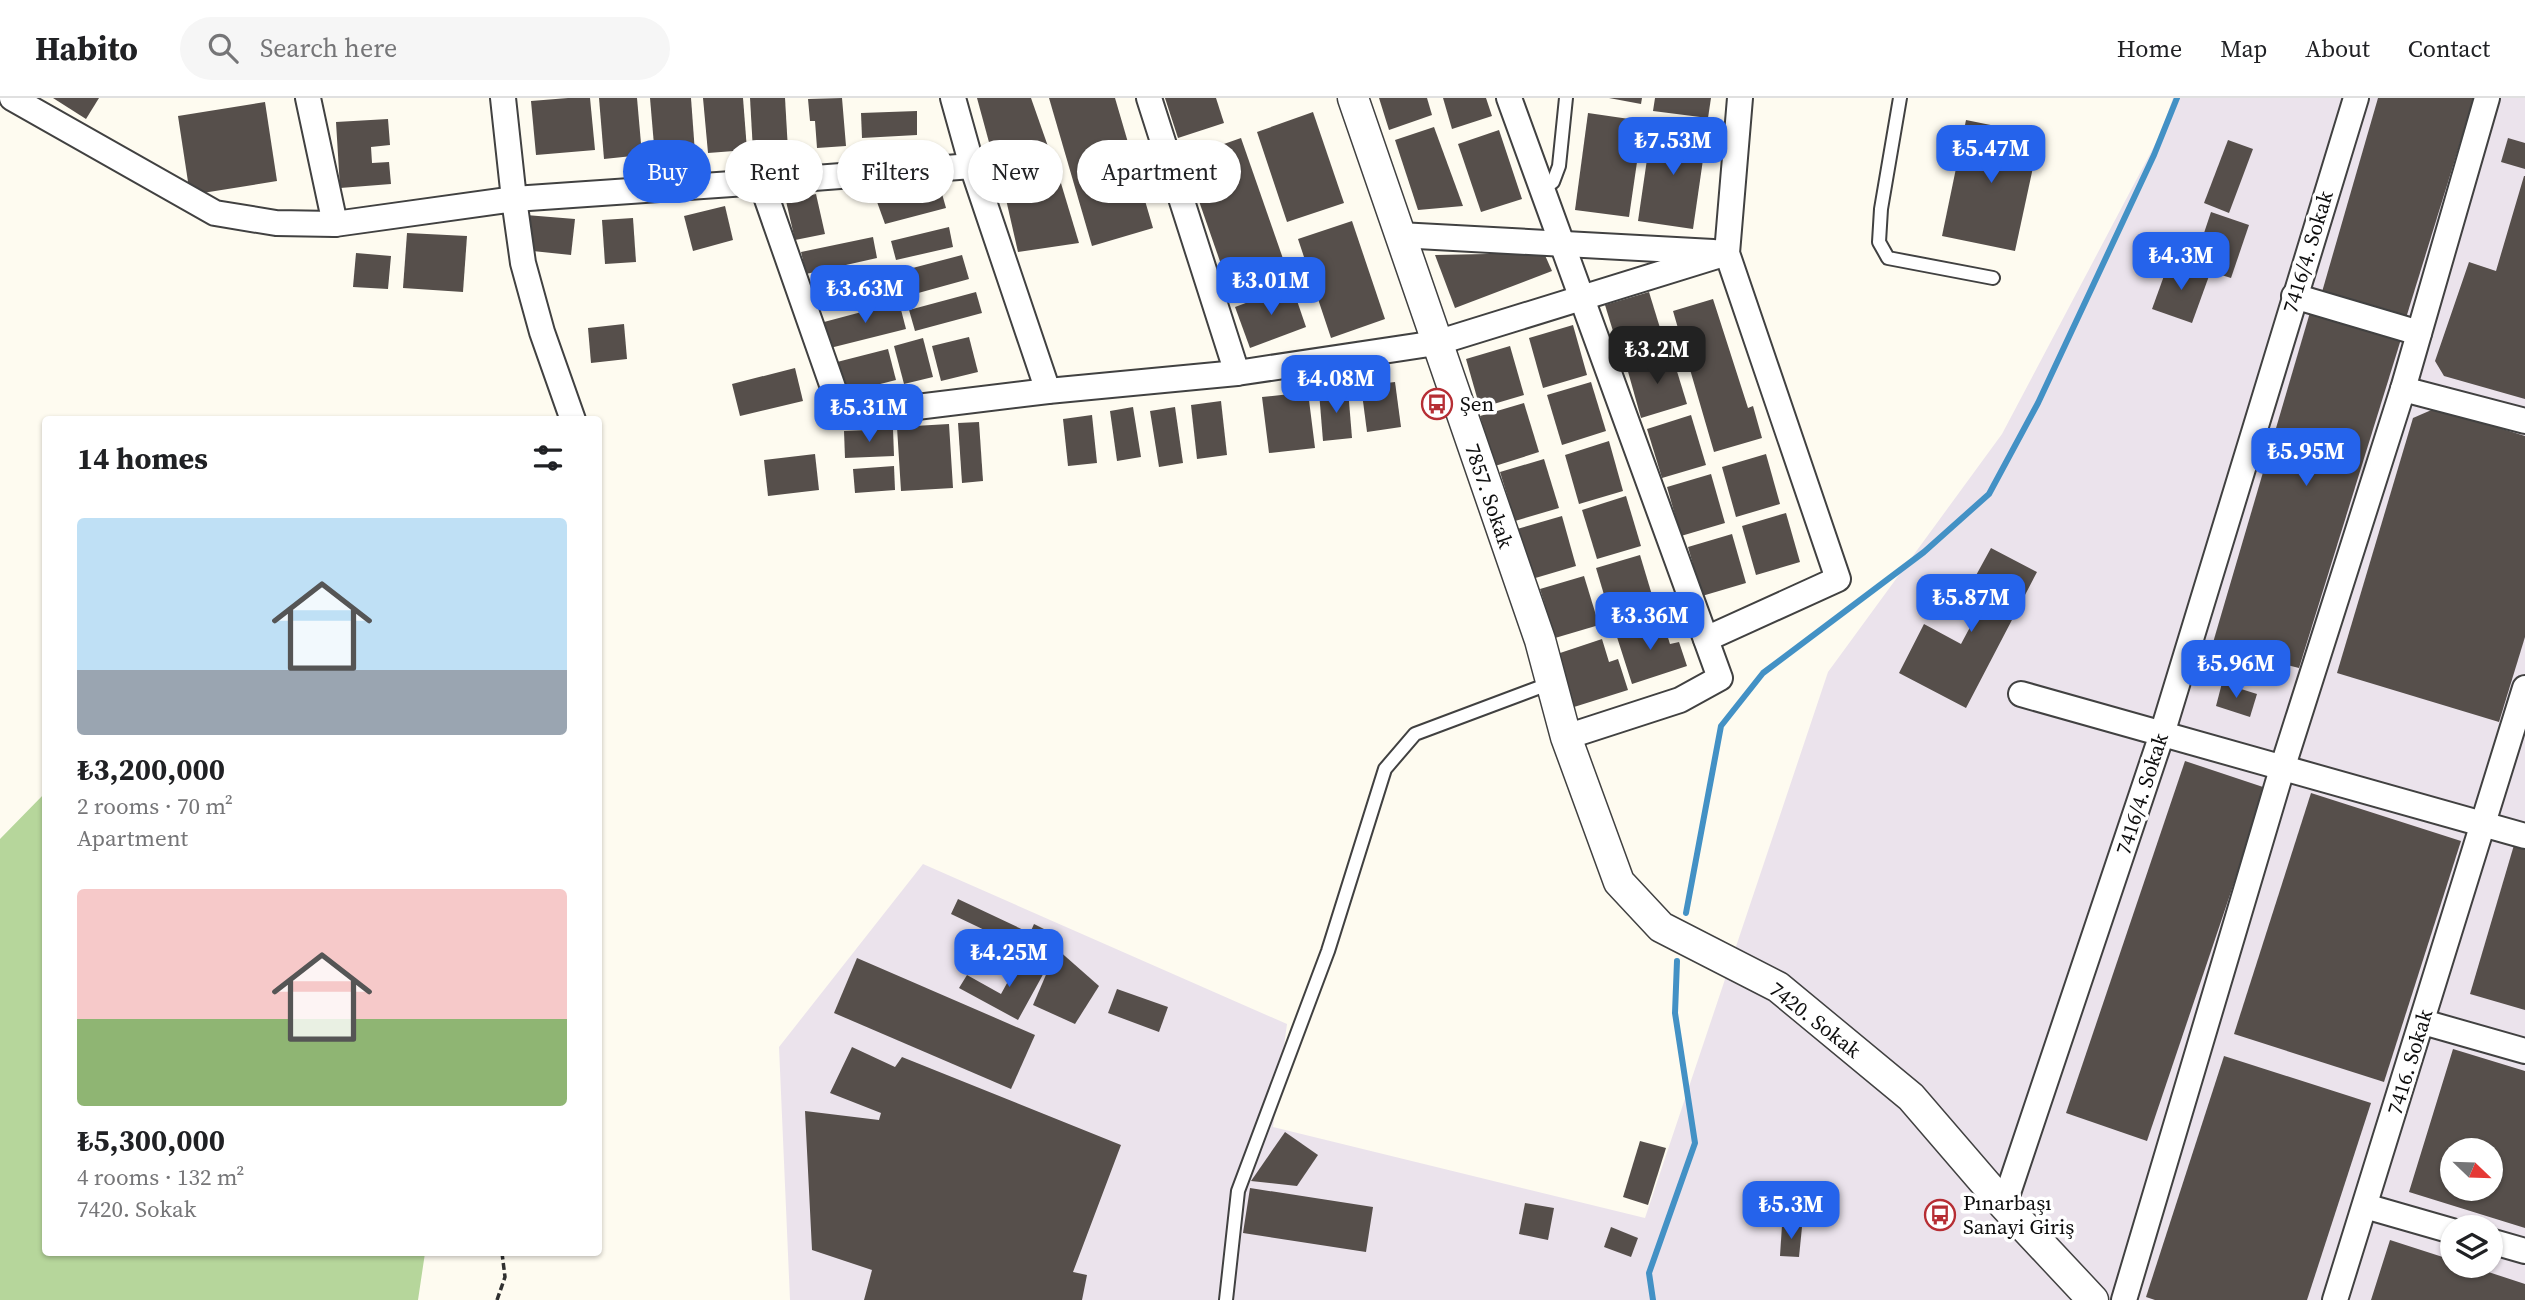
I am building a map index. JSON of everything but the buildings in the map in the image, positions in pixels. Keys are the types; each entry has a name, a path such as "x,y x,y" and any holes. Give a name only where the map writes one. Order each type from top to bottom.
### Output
{"street":[{"path":"12,98 215,213 276,223 335,224 514,199 725,184"},
{"path":"308,98 335,224"},
{"path":"503,98 523,263 542,332 572,416"},
{"path":"953,98 968,152"},
{"path":"1149,98 1237,373"},
{"name":"7857. Sokak","path":"1353,98 1540,640 1566,737"},
{"path":"1509,98 1720,678 1680,700 1566,737"},
{"path":"1706,639 1838,579 1727,253 1740,98"},
{"name":"7416/4. Sokak","path":"2004,1205 2162,734 2356,98"},
{"path":"2124,1300 2282,769 2403,388 2487,98"},
{"path":"823,177 968,166"},
{"path":"768,203 843,416 1048,391 1237,373 1436,343 1727,253"},
{"path":"984,203 1048,391"},
{"path":"1399,235 1727,253"},
{"path":"2294,296 2419,333"},
{"path":"2403,388 2525,421"},
{"name":"7416. Sokak","path":"2335,1300 2525,688"},
{"path":"2021,694 2525,836"},
{"name":"7420. Sokak","path":"1566,737 1619,882 1652,918 1671,933 1778,987 1912,1097 2004,1205 2093,1300"},
{"path":"2423,1022 2525,1051"},
{"path":"2365,1206 2440,1228"},
{"path":"2503,1245 2525,1251"}],"lane":[{"path":"1542,190 1553,182 1559,166 1566,98"},
{"path":"1900,98 1881,209 1879,242 1888,258 1993,278"},
{"path":"1226,1300 1238,1191 1328,951 1385,769 1415,734 1552,683"}],"path":[{"path":"496,1300 505,1277 502,1256"}],"shaded area":[{"path":"2173,98 2525,98 2525,1300 790,1300 779,1047 923,864 1287,1024 1273,1127 1645,1218 1828,672 2002,434 2160,135"}],"green space":[{"path":"42,796 42,1256 425,1256 418,1300 0,1300 0,839"}],"waterway":[{"path":"1686,913 1721,726 1763,673 1924,552 1989,494 2038,403 2154,155 2177,98"},
{"path":"1653,1300 1649,1273 1695,1143 1675,1013 1677,961"}],"place":[{"name":"Şen","path":"1437,404"},
{"name":"Pınarbaşı Sanayi Giriş","path":"1940,1215"}]}
